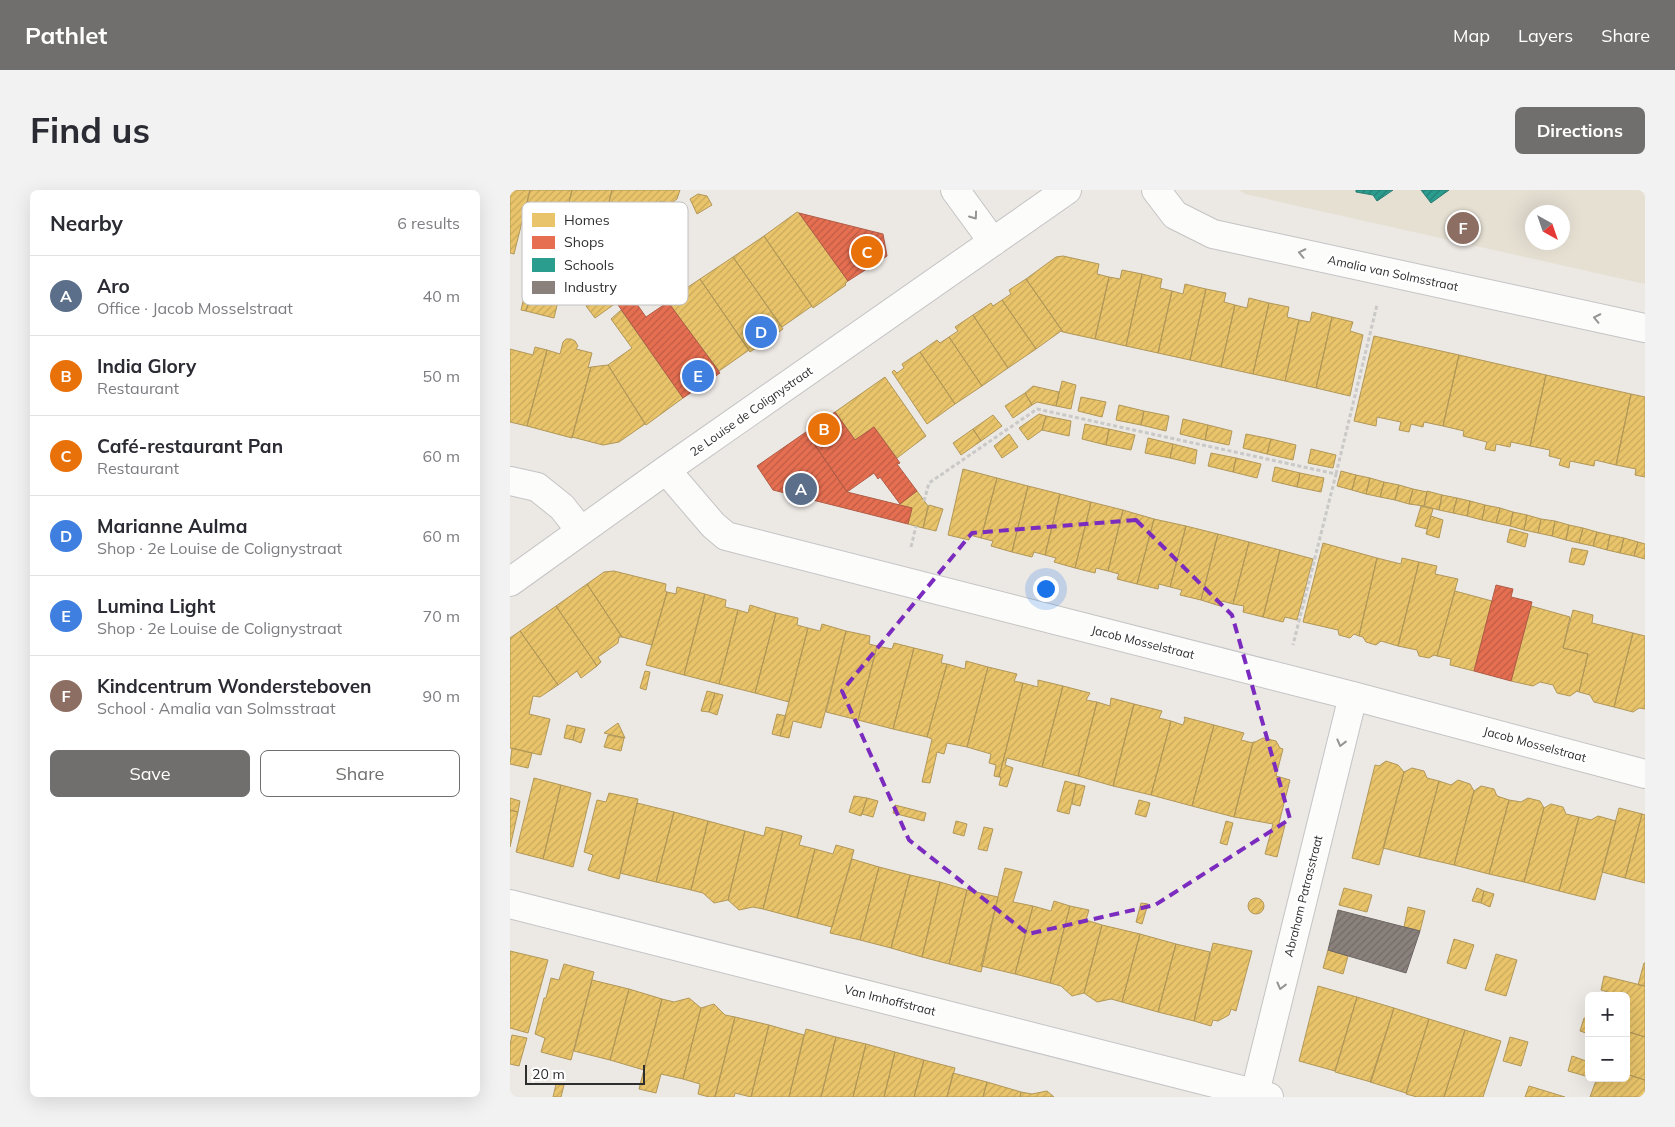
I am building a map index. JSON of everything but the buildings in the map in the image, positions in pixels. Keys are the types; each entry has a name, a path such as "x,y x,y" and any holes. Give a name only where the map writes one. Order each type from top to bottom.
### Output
{"street":[{"path":"955,190 993,242"},
{"name":"2e Louise de Colignystraat","path":"510,582 666,470 1067,190"},
{"name":"Amalia van Solmsstraat","path":"1156,190 1176,215 1213,234 1645,328"},
{"name":"Jacob Mosselstraat","path":"666,470 713,525 726,536 1285,678 1645,774"},
{"path":"510,481 537,487 562,508 581,531"},
{"name":"Abraham Patrasstraat","path":"1259,1096 1352,696"},
{"name":"Van Imhoffstraat","path":"510,904 1259,1096"}],"path":[{"path":"1285,678 1377,305"},
{"path":"924,500 929,482 1037,408 1336,474"}],"highlighted area":[{"path":"1136,520 1232,615 1290,819 1155,905 1028,934 909,840 842,691 972,533"}],"shaded area":[{"path":"1239,190 1645,190 1645,284 1245,194"}],"place":[{"name":"Kindcentrum Wondersteboven","path":"1463,228"},
{"name":"Café-restaurant Pan","path":"867,252"},
{"name":"Marianne Aulma","path":"761,332"},
{"name":"Lumina Light","path":"698,376"},
{"name":"India Glory","path":"824,429"},
{"name":"Aro","path":"801,489"}]}
